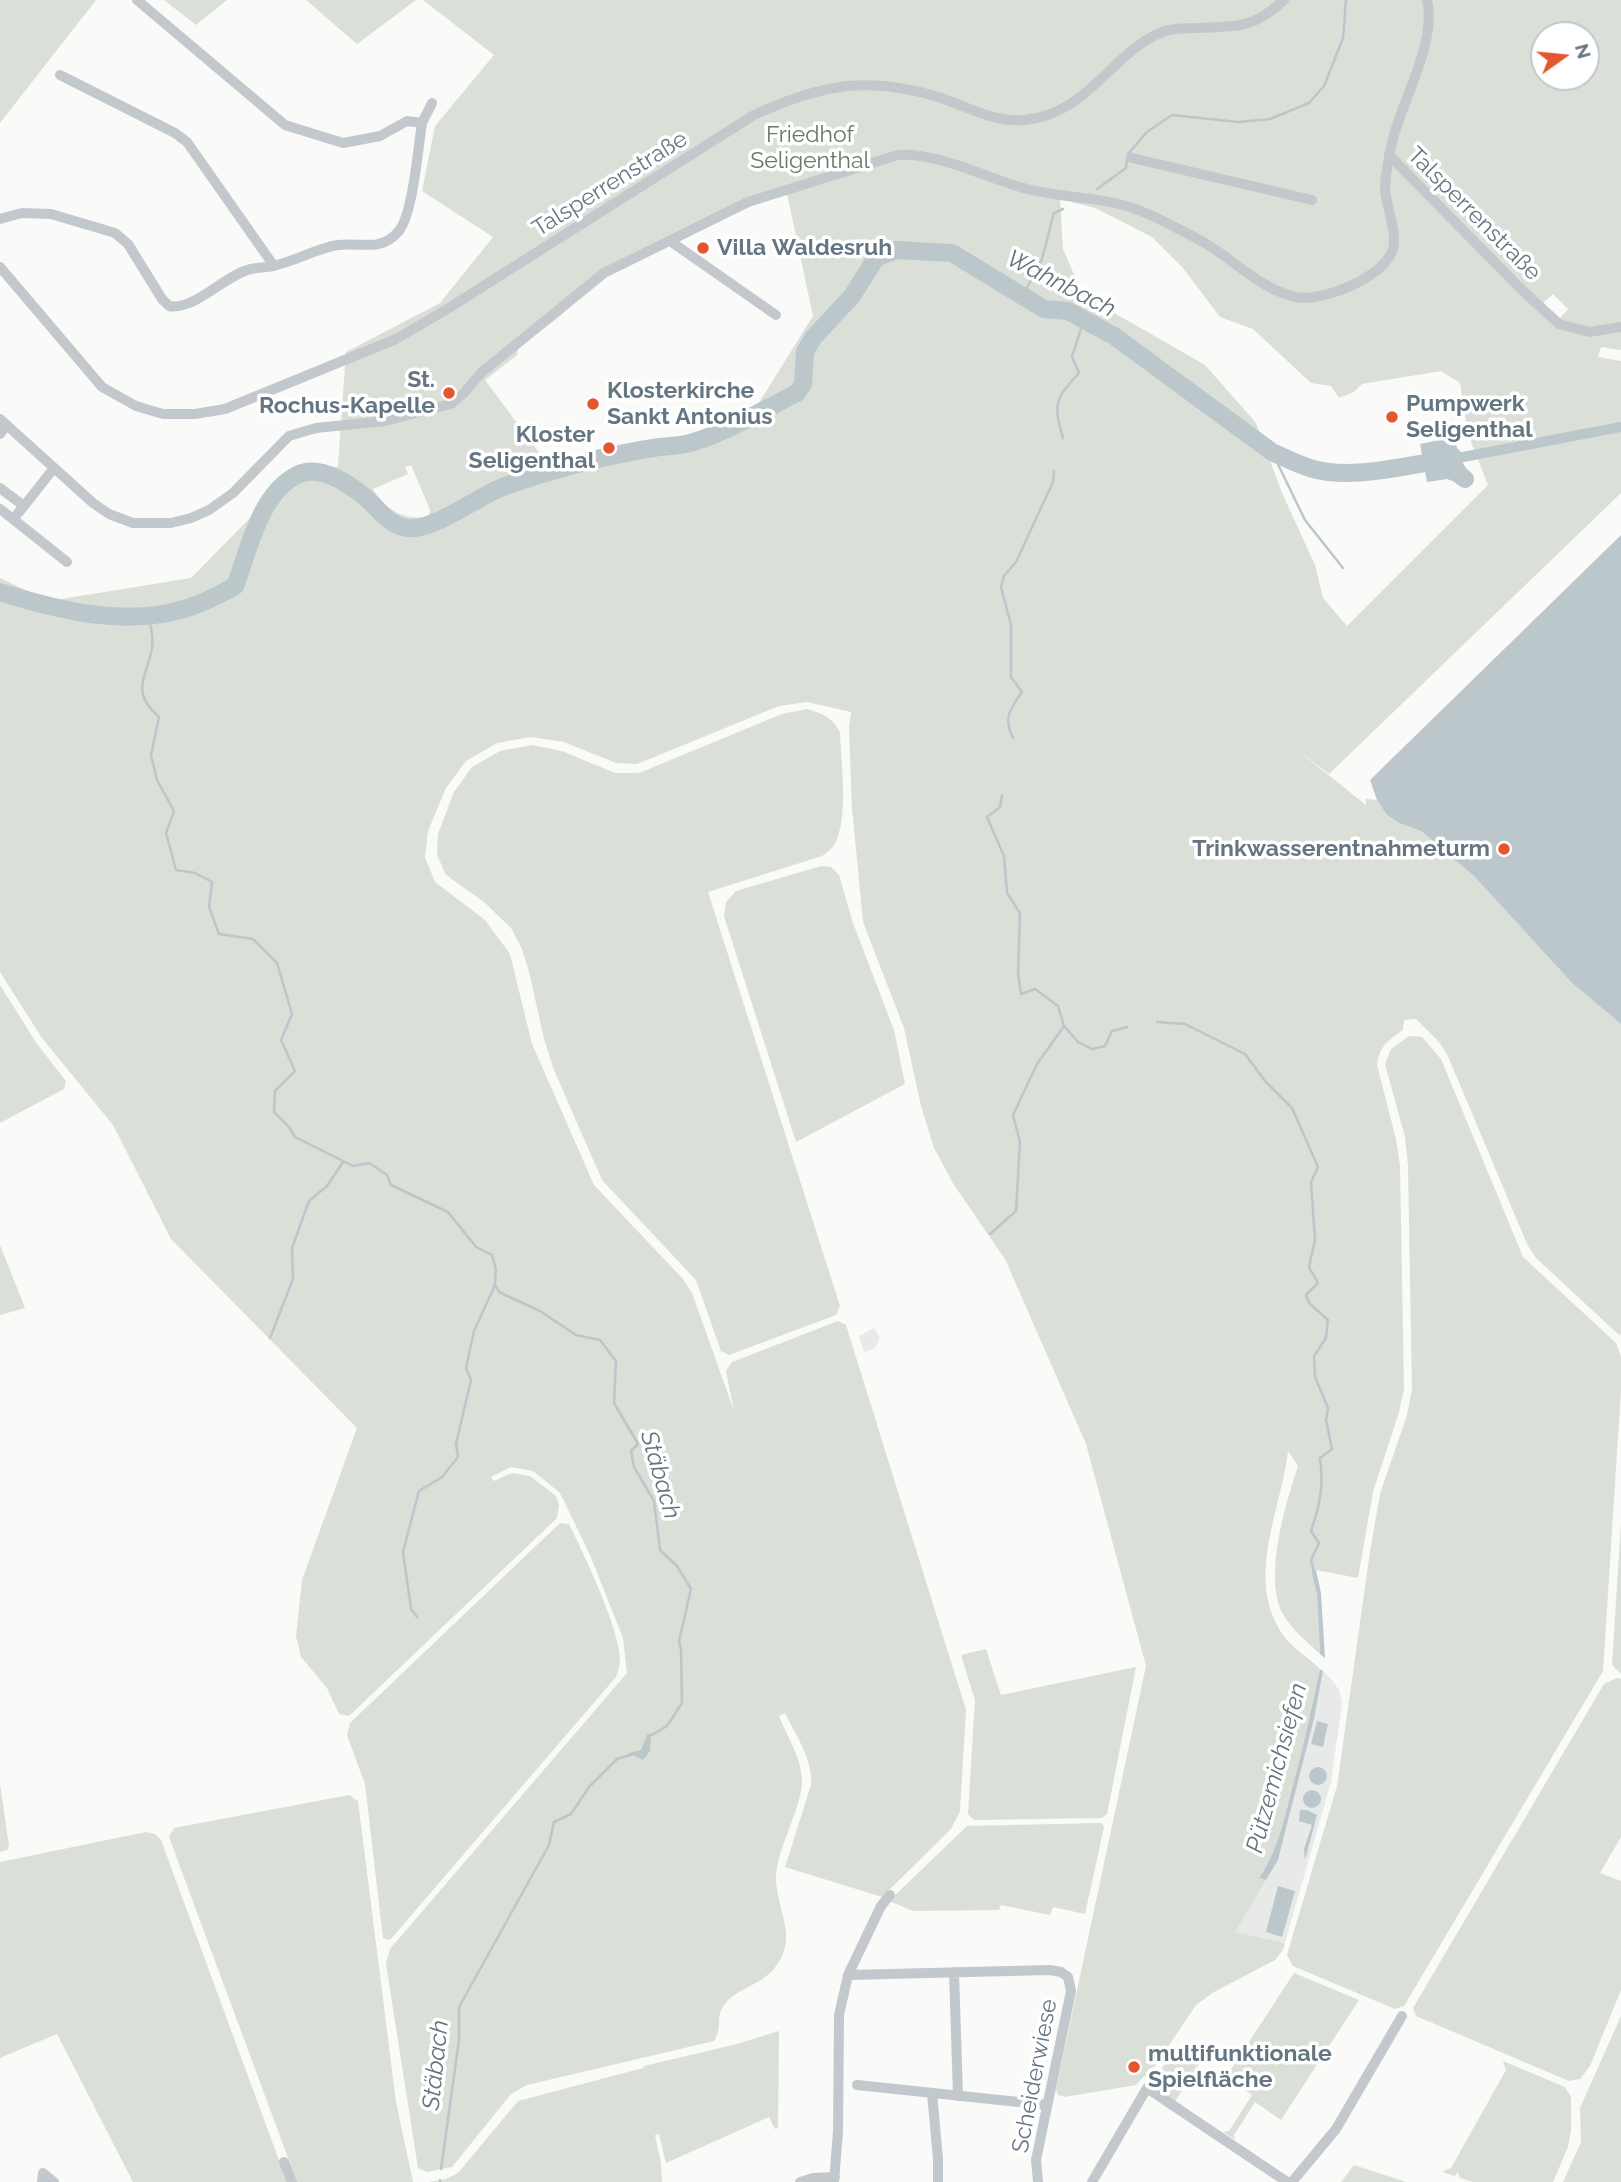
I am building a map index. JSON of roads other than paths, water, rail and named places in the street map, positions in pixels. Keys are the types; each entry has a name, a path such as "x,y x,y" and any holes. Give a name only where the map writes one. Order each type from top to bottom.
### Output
{"street":[{"path":"136,0 285,125 343,143 380,136 407,121 422,123"},
{"name":"Talsperrenstraße","path":"0,267 102,387 136,406 163,414 195,414 225,409 396,339 754,114 787,99 821,89 859,84 897,87 937,97 1000,120 1027,120 1059,110 1085,96 1131,53 1152,38 1175,29 1248,24 1266,17 1284,0"},
{"name":"Talsperrenstraße","path":"1427,0 1428,29 1418,68 1392,135 1389,155 1559,324 1590,331 1621,327"},
{"path":"60,75 175,133 187,142 274,266"},
{"path":"0,219 22,213 51,214 115,233 128,244 162,299 169,306 176,307 192,301 233,275 251,269 274,266 338,245 373,246 388,242 400,230 407,214 422,123 432,103"},
{"path":"2,426 93,503 110,514 133,523 171,523 209,510 233,493 289,436 316,428 385,421 452,404 482,372 604,273 748,202 866,163 911,154 1047,194 1120,204 1203,242 1268,286 1297,297 1323,297 1366,277 1392,253 1394,241 1385,190 1389,155"},
{"path":"1132,158 1312,200"},
{"path":"670,241 776,315"},
{"path":"13,519 54,468"},
{"path":"24,506 3,491 0,506 68,562"},
{"path":"800,2182 813,2178 834,2180 838,2132 839,2015 848,1975 881,1906 890,1895"},
{"name":"Scheiderwiese","path":"954,1972 1050,1970 1061,1972 1068,1977 1071,1991 1036,2160 1038,2182"},
{"path":"848,1975 954,1972 958,2096"},
{"path":"1092,2182 1147,2088 1289,2182 1336,2129 1402,2016"},
{"path":"857,2085 1047,2105"},
{"path":"932,2093 938,2182"},
{"path":"284,2162 292,2182"},
{"path":"42,2182 43,2173 54,2182"}],"waterway":[{"path":"1097,189 1126,168 1128,154 1147,132 1172,115 1238,122 1270,119 1309,103 1324,86 1343,38 1346,0"},
{"path":"1023,295 1042,259 1054,213 1063,209"},
{"name":"Wahnbach","path":"0,592 49,606 100,615 126,617 176,611 201,603 235,586 264,510 283,485 304,473 332,476 359,492 395,524 418,528 443,519 505,486 562,468 639,450 686,444 714,435 797,393 803,384 805,352 813,338 852,296 876,258 896,250 952,253 1044,309 1068,311 1114,336 1272,452 1297,463 1313,469 1345,473 1442,461 1465,479"},
{"name":"Pützemichsiefen","path":"1063,438 1058,402 1079,373 1072,357 1084,319"},
{"path":"1463,457 1621,427"},
{"path":"1272,452 1305,520 1343,568"},
{"name":"Pützemichsiefen","path":"1013,738 1008,719 1022,692 1011,677 1011,625 1001,587 1004,576 1016,562 1053,482 1054,471"},
{"name":"Stäbach","path":"149,615 152,644 142,692 150,708 159,717 151,755 157,780 174,811 166,833 176,870 195,873 212,882 209,907 219,934 253,939 277,963 292,1014 281,1040 295,1071 275,1091 274,1112 295,1137 353,1166 369,1163 387,1175 391,1185 448,1212 476,1247 492,1255 496,1269 495,1285 499,1292 540,1311 576,1335 600,1340 616,1361 614,1403 638,1444 631,1451 634,1467 654,1501 660,1550 677,1566 691,1589 679,1641 682,1703 667,1726 650,1736"},
{"name":"Pützemichsiefen","path":"1002,795 1000,807 987,817 1004,856 1007,893 1020,913 1018,973 1021,994 1035,989 1058,1006 1064,1026 1078,1042 1092,1049 1105,1046 1112,1031 1127,1027"},
{"name":"Pützemichsiefen","path":"1157,1022 1185,1024 1245,1054 1265,1081 1292,1108 1318,1167 1311,1182 1315,1240 1309,1267 1318,1283 1306,1295 1309,1303 1328,1320 1326,1338 1314,1356 1315,1377 1328,1408 1326,1420 1332,1449 1320,1458 1320,1495 1311,1531 1319,1543 1311,1560 1314,1572"},
{"path":"990,1234 1016,1211 1020,1142 1013,1115 1037,1064 1064,1026"},
{"path":"270,1338 293,1279 292,1248 309,1201 327,1186 343,1162"},
{"path":"417,1617 411,1609 403,1552 419,1491 442,1477 458,1457 456,1444 471,1380 466,1368 474,1331 495,1285"},
{"name":"Stäbach","path":"441,2169 459,2040 459,2007 549,1845 554,1822 571,1814 589,1787 617,1759 633,1754"}],"place":[{"name":"Villa Waldesruh","path":"703,248"},
{"name":"St. Rochus-Kapelle","path":"449,393"},
{"name":"Klosterkirche Sankt Antonius","path":"593,404"},
{"name":"Pumpwerk Seligenthal","path":"1392,417"},
{"name":"Kloster Seligenthal","path":"609,448"},
{"name":"Trinkwasserentnahmeturm","path":"1504,849"},
{"name":"multifunktionale Spielfläche","path":"1134,2067"}],"park label":[{"name":"Friedhof Seligenthal","path":"810,148"}]}
